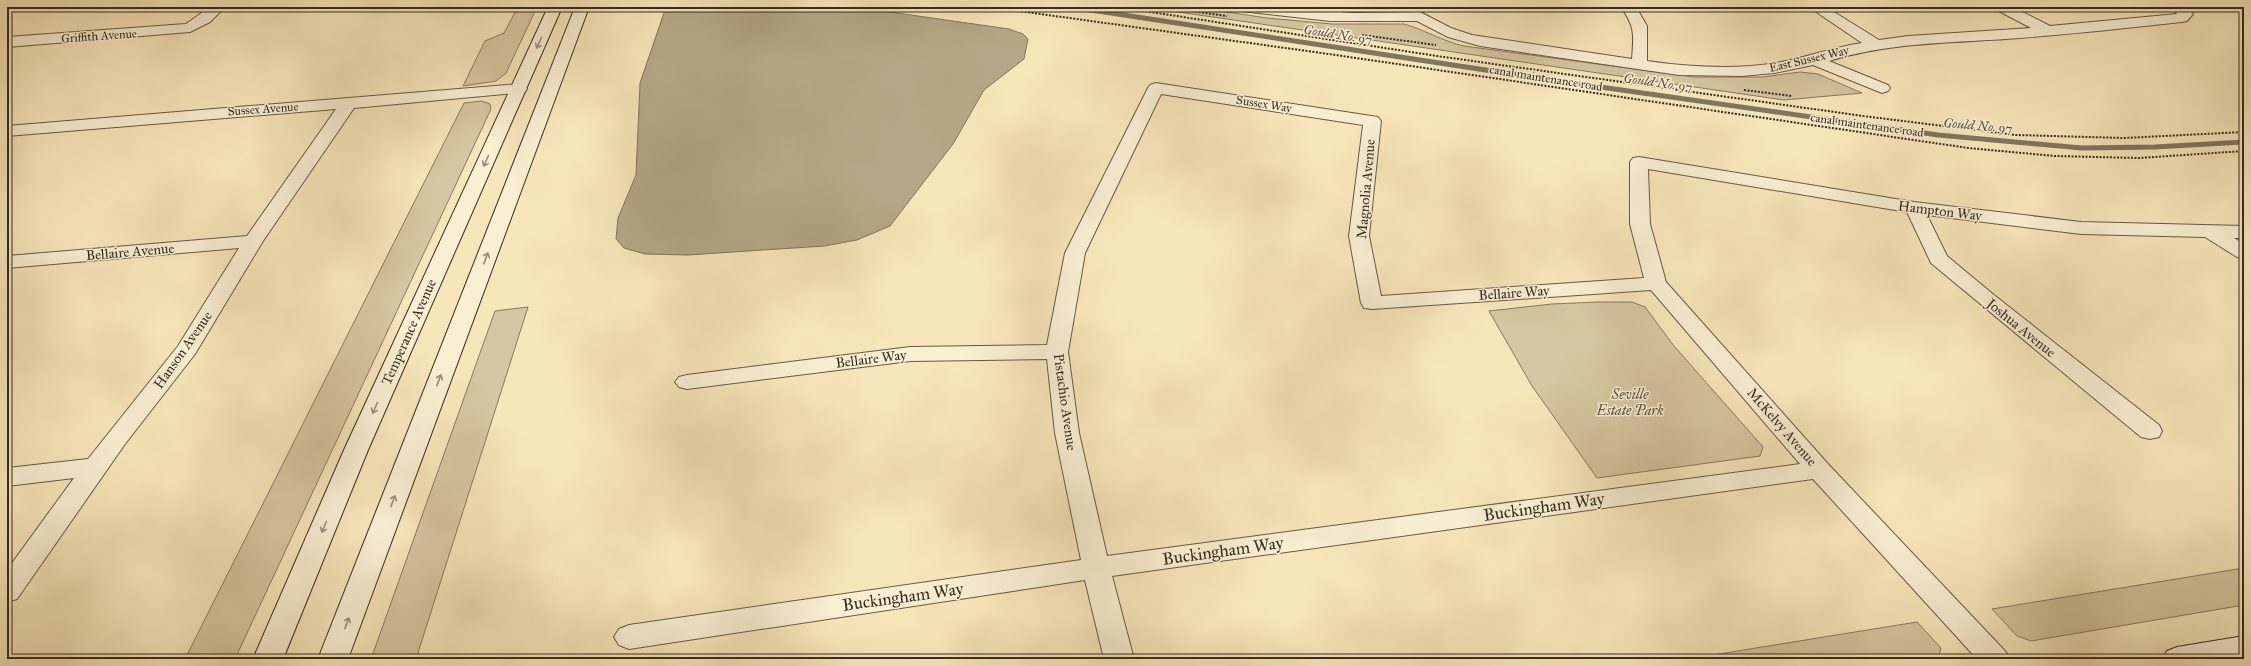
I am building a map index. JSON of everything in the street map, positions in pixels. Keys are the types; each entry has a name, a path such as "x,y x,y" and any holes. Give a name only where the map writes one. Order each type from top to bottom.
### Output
{"street":[{"name":"Griffith Avenue","path":"7,42 190,28 205,20 218,7"},
{"name":"Temperance Avenue","path":"268,659 359,443 555,7"},
{"path":"570,37 562,29 571,7"},
{"path":"333,659 582,7"},
{"path":"1242,7 1322,16 1383,19 1421,12"},
{"path":"1628,7 1634,12 1640,28 1639,64"},
{"path":"1816,7 1876,45"},
{"path":"2002,7 2048,31"},
{"name":"East Sussex Way","path":"1421,12 1440,30 1463,38 1679,70 1742,71 1774,68 1814,60 1851,49 1876,45 2048,31 2180,13"},
{"path":"1814,60 1882,88"},
{"name":"Sussex Way","path":"1156,88 1372,121"},
{"name":"Pistachio Avenue","path":"1118,659 1096,568 1067,433 1056,352 1075,253 1156,88"},
{"name":"Sussex Avenue","path":"7,131 519,89"},
{"name":"Hanson Avenue","path":"7,591 116,438 187,349 253,241 349,102"},
{"name":"Magnolia Avenue","path":"1372,121 1359,236 1372,303"},
{"name":"Hampton Way","path":"1639,162 1914,208 2081,228 2244,232"},
{"name":"McKelvy Avenue","path":"1639,162 1640,224 1656,283 1819,470 1994,659"},
{"name":"Joshua Avenue","path":"1914,208 1938,259 1986,300 2150,431"},
{"path":"2211,232 2244,253"},
{"name":"Bellaire Avenue","path":"7,262 253,241"},
{"name":"Bellaire Way","path":"1372,303 1656,283"},
{"name":"Bellaire Way","path":"687,382 910,354 1056,352"},
{"path":"7,477 96,467"},
{"name":"Buckingham Way","path":"629,637 1096,568 1819,470"},
{"path":"2177,659 2244,648"}],"path":[{"name":"canal maintenance road","path":"990,7 1336,55 1578,92 1968,148 2055,156 2139,158 2244,151"},
{"path":"1358,34 1444,47"}],"green space":[{"path":"518,7 537,7 506,73 496,81 463,86 485,41 504,33"},
{"path":"1144,7 1193,7 1267,18 1332,24 1404,24 1464,46 1694,77 1762,77 1800,72 1818,74 1862,93 1784,100"},
{"path":"482,101 490,104 491,109 235,659 185,659 464,103"},
{"name":"Seville Estate Park","path":"1632,302 1645,307 1674,346 1763,447 1760,456 1597,478 1532,386 1489,311 1552,304"},
{"path":"528,307 416,659 371,659 495,311"},
{"path":"2244,568 2244,605 2031,641 2017,636 1992,609"},
{"path":"1917,622 1941,648 1939,656 1924,659 1688,659"}],"shaded area":[{"path":"666,7 855,7 1009,29 1023,34 1028,39 1024,59 984,90 953,144 890,226 857,240 824,246 688,255 645,254 624,248 616,239 618,218 636,175 640,83"}],"waterway":[{"name":"Gould No. 97","path":"1071,7 1558,81 1938,135 2082,148 2155,147 2244,142"}]}
